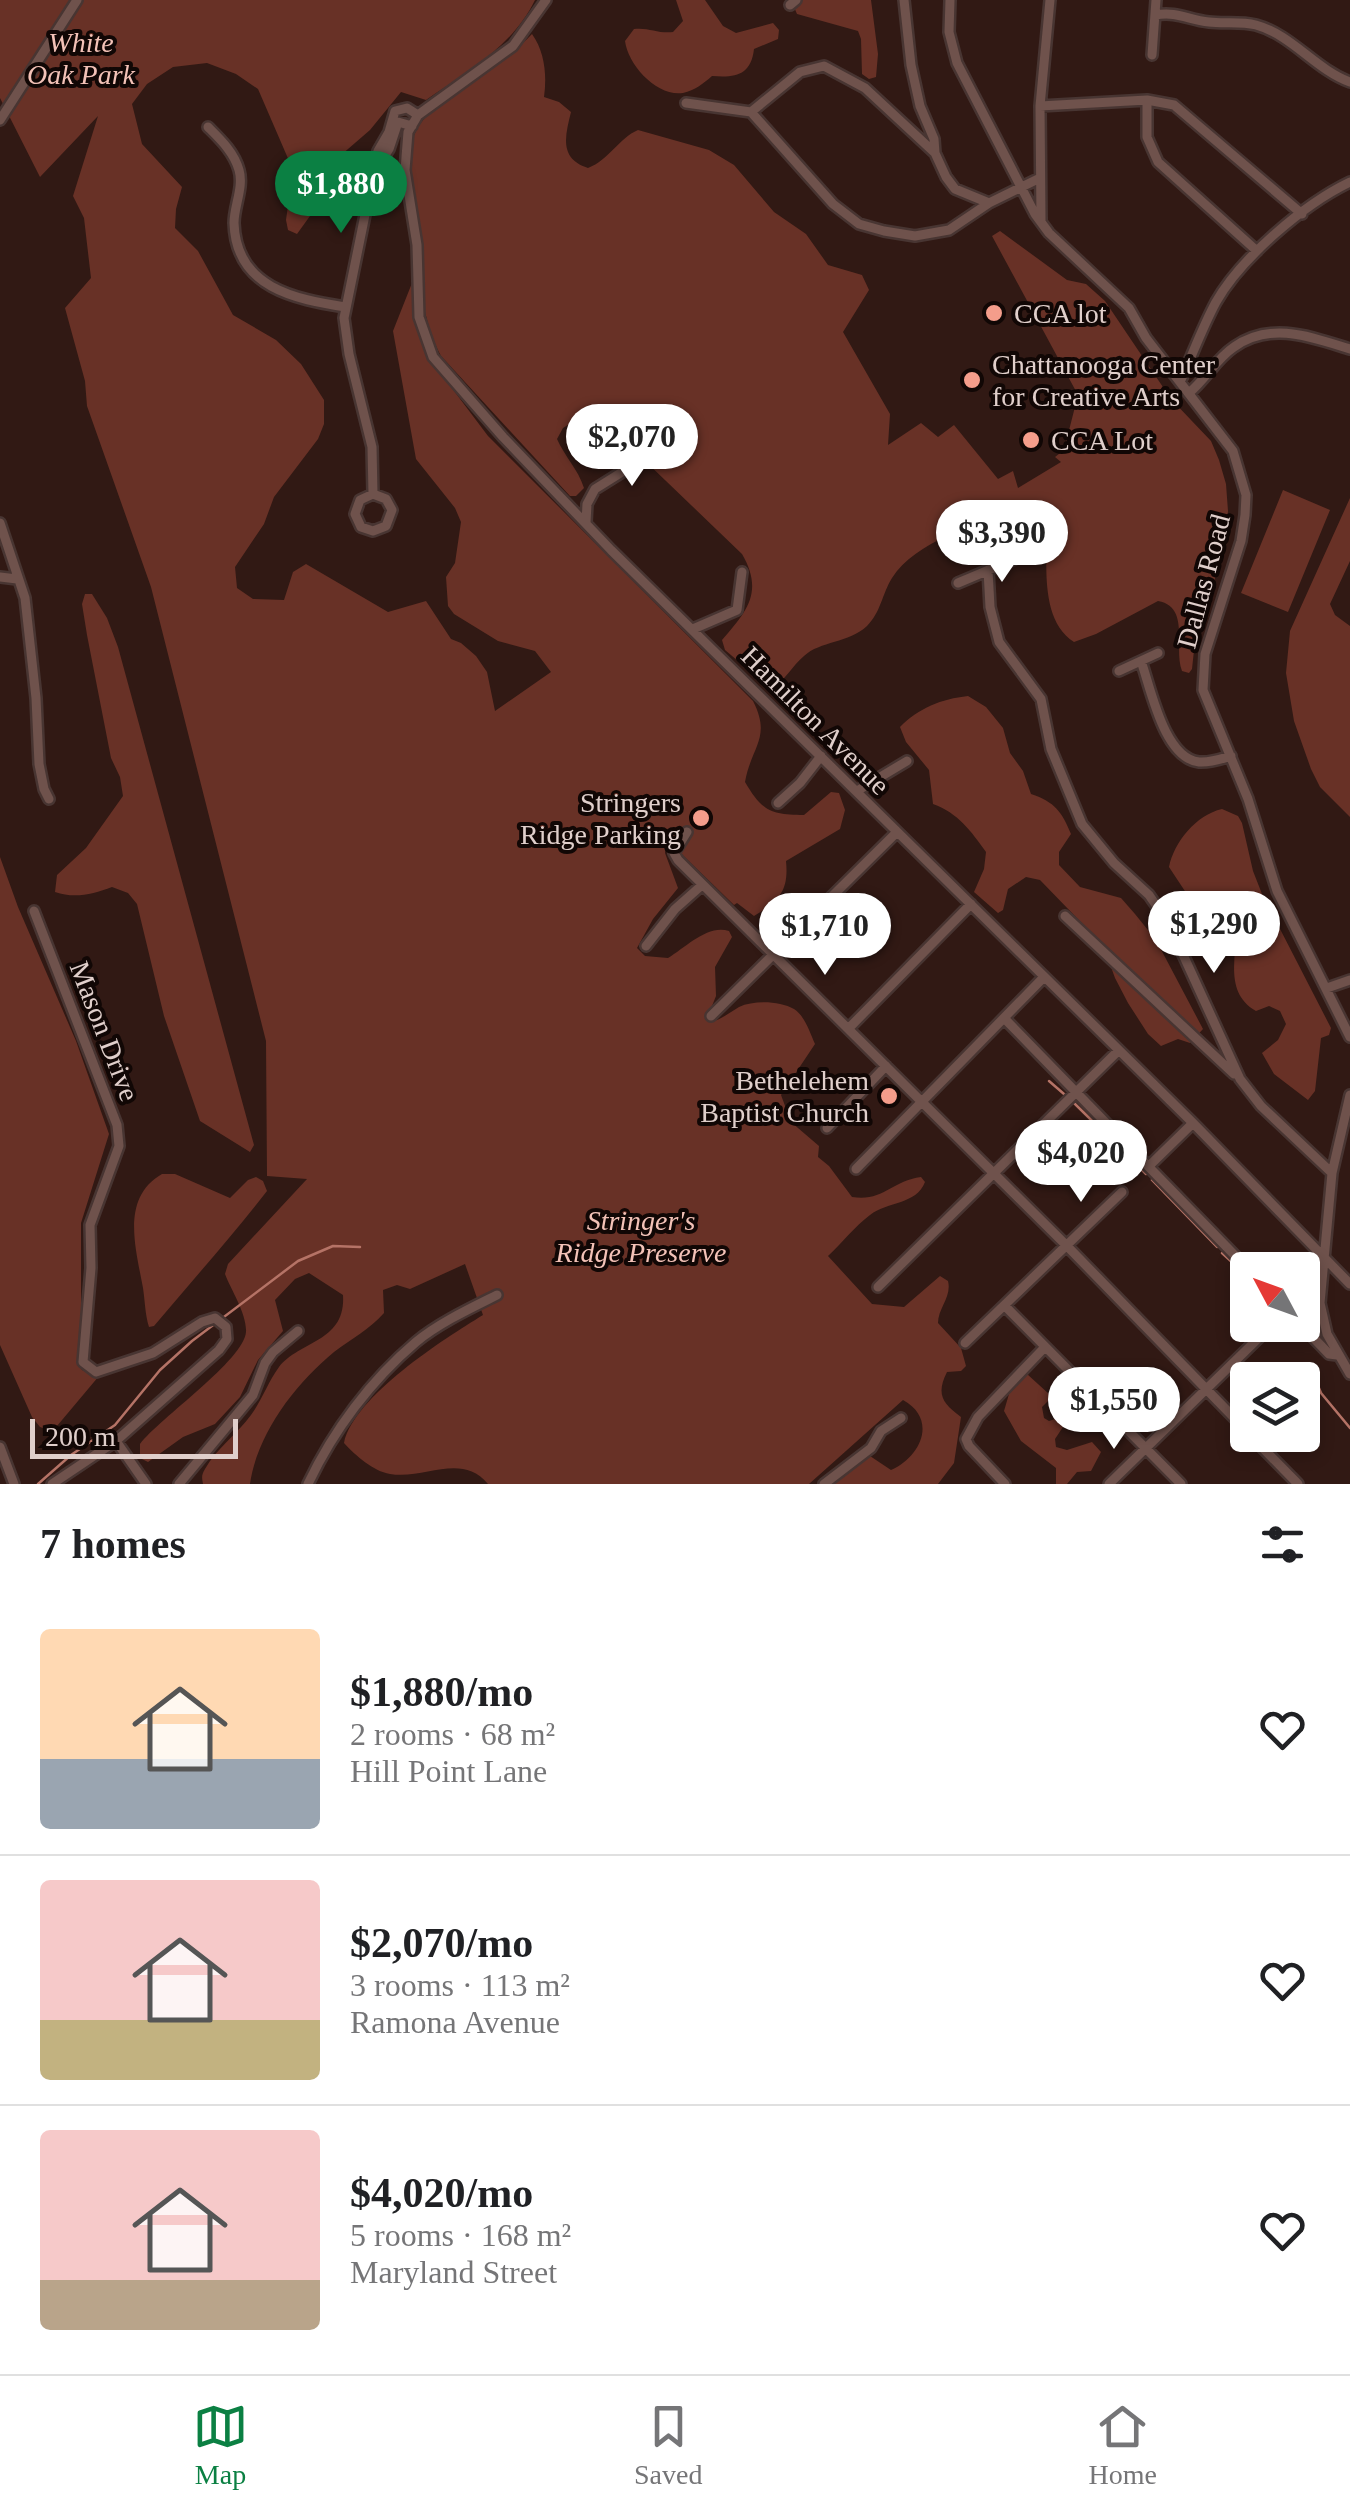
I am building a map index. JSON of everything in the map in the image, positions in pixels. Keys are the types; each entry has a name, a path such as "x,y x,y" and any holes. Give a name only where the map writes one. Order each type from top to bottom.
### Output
{"street":[{"path":"0,120 77,0"},
{"path":"391,135 398,109 410,109 418,115 513,46 546,0"},
{"path":"904,0 911,65 920,106 934,139 934,153"},
{"name":"Dallas Road","path":"950,0 949,32 957,63 1041,223 1129,308 1146,338 1233,451 1246,494 1241,541 1205,654 1206,703 1248,798 1270,874 1350,1037"},
{"path":"1041,223 1040,106 1050,0"},
{"path":"1152,55 1156,0"},
{"path":"1155,14 1176,13 1202,21 1260,26 1350,82"},
{"path":"751,112 800,72 824,66 865,88 934,153 956,189 989,204"},
{"path":"1040,106 1147,100 1174,105 1302,214"},
{"path":"1147,100 1147,138 1158,162 1257,251"},
{"path":"686,104 751,112 833,204 859,224 915,236 949,230 1040,178"},
{"name":"Hamilton Avenue","path":"418,115 405,151 405,170 417,246 419,317 428,349 503,438 1350,1284"},
{"path":"373,494 372,447 347,343 346,307 374,172 398,122 412,126"},
{"path":"208,126 238,166 235,232 249,266 271,288 294,298 346,307"},
{"path":"1180,382 1217,301 1257,251 1350,182"},
{"path":"1189,393 1234,346 1268,334 1301,334 1350,349"},
{"path":"586,522 586,504 595,489 662,447"},
{"path":"373,494 386,499 392,513 386,526 376,531 361,527 354,514 360,500 373,494"},
{"path":"0,523 25,598 39,764 50,798"},
{"path":"958,583 1031,552"},
{"path":"988,570 990,607 999,642 1042,699 1050,749 1082,824 1090,838 1149,895 1168,924 1240,1079"},
{"path":"693,630 737,610 742,572"},
{"path":"0,577 18,579"},
{"path":"1119,671 1158,653"},
{"path":"1141,661 1168,738 1178,752 1197,762 1231,756"},
{"path":"778,803 821,756"},
{"path":"857,792 907,761"},
{"path":"687,832 674,853 702,884 1067,1246 1230,1415"},
{"path":"711,1016 897,832"},
{"path":"646,946 656,930 702,884"},
{"path":"849,1028 972,904"},
{"name":"Mason Drive","path":"34,911 117,1125 119,1146 90,1225 83,1362 96,1372 153,1353 215,1318 226,1327 227,1339 220,1350 116,1440 52,1484"},
{"path":"1065,916 1240,1079 1262,1106 1332,1172"},
{"path":"856,1170 1044,977"},
{"path":"1326,988 1350,980"},
{"path":"1004,1018 1232,1252"},
{"path":"878,1287 1118,1051"},
{"path":"827,1128 886,1066"},
{"path":"1350,1095 1332,1172 1321,1318 1337,1356 1350,1374"},
{"path":"1150,1166 1193,1123"},
{"path":"965,1343 1122,1192"},
{"path":"1320,1257 1323,1254"},
{"path":"308,1484 329,1442 357,1405 418,1340 497,1295"},
{"path":"1005,1306 1181,1484"},
{"path":"179,1484 253,1395 273,1352 298,1332"},
{"path":"1109,1484 1255,1342"},
{"path":"1318,1342 1337,1356"},
{"path":"1005,1484 966,1439 978,1418 1045,1347"},
{"path":"824,1484 871,1448 881,1431 901,1418"},
{"path":"116,1440 146,1484"},
{"path":"0,1447 14,1484"},
{"path":"1267,1452 1298,1484"}],"green space":[{"path":"0,0 535,0 502,44 457,79 426,100 401,92 370,130 333,162 317,190 310,216 297,234 288,230 286,220 293,170 258,89 236,74 207,63 173,67 147,84 132,104 142,144 182,187 175,228 198,251 233,315 276,340 301,364 324,400 324,424 318,439 274,497 264,524 235,567 237,588 253,599 284,600 293,572 306,564 388,612 426,601 451,639 476,656 487,672 495,711 551,672 535,651 498,641 454,614 448,606 446,577 455,563 461,522 455,508 416,459 393,331 412,283 415,323 427,355 488,436 753,701 761,724 745,782 757,799 775,812 804,815 831,792 839,793 845,810 840,829 786,861 784,888 754,916 737,903 734,905 666,839 665,853 678,888 653,919 637,948 645,956 668,958 705,934 729,931 732,937 715,967 716,996 708,1016 711,1022 752,1003 774,1003 794,1009 815,1044 781,1095 791,1122 819,1146 818,1157 852,1197 872,1197 921,1177 925,1182 915,1195 870,1215 828,1256 872,1304 904,1307 940,1276 948,1281 938,1323 961,1348 966,1366 961,1371 947,1372 942,1386 945,1402 961,1417 954,1463 938,1484 834,1484 870,1456 891,1470 910,1456 917,1447 922,1427 914,1408 903,1400 809,1484 488,1484 477,1475 454,1468 403,1475 377,1470 344,1443 351,1425 403,1370 483,1315 465,1264 410,1289 397,1285 383,1290 384,1313 319,1365 280,1411 261,1447 250,1484 203,1484 202,1475 251,1415 279,1367 337,1322 343,1295 309,1273 295,1279 275,1300 283,1331 258,1360 240,1397 215,1424 183,1437 148,1462 140,1458 140,1444 217,1373 242,1344 246,1325 225,1274 228,1264 307,1179 267,1176 266,1041 151,587 87,406 85,381 65,308 91,278 84,218 73,196 98,116 40,177 0,98"},
{"path":"676,0 705,0 723,26 736,33 773,23 779,30 778,39 754,49 750,64 741,73 712,76 683,93 663,90 638,69 625,41 634,29 673,32 683,21"},
{"path":"802,0 871,0 878,54 876,77 869,79 862,74 858,31 797,14 794,7"},
{"path":"532,34 544,64 544,97 571,112 566,146 572,159 588,168 638,130 709,150 734,165 774,212 806,234 828,265 862,275 869,290 843,332 890,414 888,445 921,423 938,437 954,425 998,479 1013,471 1018,488 1061,462 1055,457 1064,450 1078,395 992,236 1000,231 1067,280 1086,284 1105,301 1171,399 1211,441 1226,484 1225,547 1195,641 1189,673 1182,671 1180,662 1178,620 1168,605 1158,601 1074,642 1064,633 1056,622 1048,594 1047,537 1014,511 947,536 916,554 892,578 867,626 852,636 811,651 771,689 725,650 722,640 745,610 752,590 742,554 615,432 573,422 563,428 557,439 584,488 570,496 441,356 430,329 424,306 423,258 411,172 413,140 418,127 439,104"},
{"path":"1283,490 1330,510 1288,612 1241,593"},
{"path":"1350,498 1350,561 1330,604 1335,615 1350,626 1350,817 1320,787 1311,769 1294,721 1286,673 1290,631"},
{"path":"85,594 92,594 107,618 118,647 254,1145 250,1152 200,1121 164,1016 137,904 128,893 112,887 84,895 55,892 57,875 86,848 123,796 111,758 87,635 82,604"},
{"path":"968,696 986,707 1003,728 1010,753 1023,771 1031,794 1052,804 1064,820 1071,834 1059,852 1059,865 1080,887 1121,898 1156,940 1203,1029 1190,1043 1178,1039 1161,1046 1148,1034 1115,978 1103,945 1040,880 1026,877 1008,889 1003,910 998,913 974,892 986,852 957,818 933,804 929,770 906,742 900,727 931,706"},
{"path":"1222,809 1238,816 1242,823 1262,894 1331,1028 1329,1035 1321,1038 1315,1091 1308,1100 1274,1074 1262,1053 1278,1040 1286,1024 1280,1011 1269,1006 1256,1011 1242,999 1234,976 1235,950 1206,923 1169,867 1188,831 1203,817"},
{"path":"0,857 76,1041 109,1134 81,1223 77,1361 82,1370 99,1376 57,1426 48,1430 32,1417 0,1345"},
{"path":"162,1174 175,1174 230,1198 256,1177 263,1181 267,1191 154,1326 149,1327 134,1225 140,1196"},
{"path":"1027,1374 1049,1394 1042,1407 1044,1418 1049,1421 1061,1417 1063,1427 1055,1439 1056,1447 1067,1450 1092,1442 1101,1452 1091,1471 1077,1472 1067,1484 1056,1484 1056,1468 1021,1441 1004,1411 1009,1394"}],"waterway":[{"path":"1049,1081 1064,1094"},
{"path":"1074,1103 1146,1174"},
{"path":"1152,1180 1217,1247"},
{"path":"38,1484 115,1425 160,1370 192,1341 298,1261 333,1246 360,1247"},
{"path":"1222,1253 1230,1260"},
{"path":"1320,1391 1350,1428"}],"place":[{"name":"CCA lot","path":"994,313"},
{"name":"Chattanooga Center for Creative Arts","path":"972,380"},
{"name":"CCA Lot","path":"1031,440"},
{"name":"Stringers Ridge Parking","path":"701,818"},
{"name":"Bethelehem Baptist Church","path":"889,1096"}],"park label":[{"name":"White Oak Park","path":"81,58"},
{"name":"Stringer's Ridge Preserve","path":"641,1236"}]}
